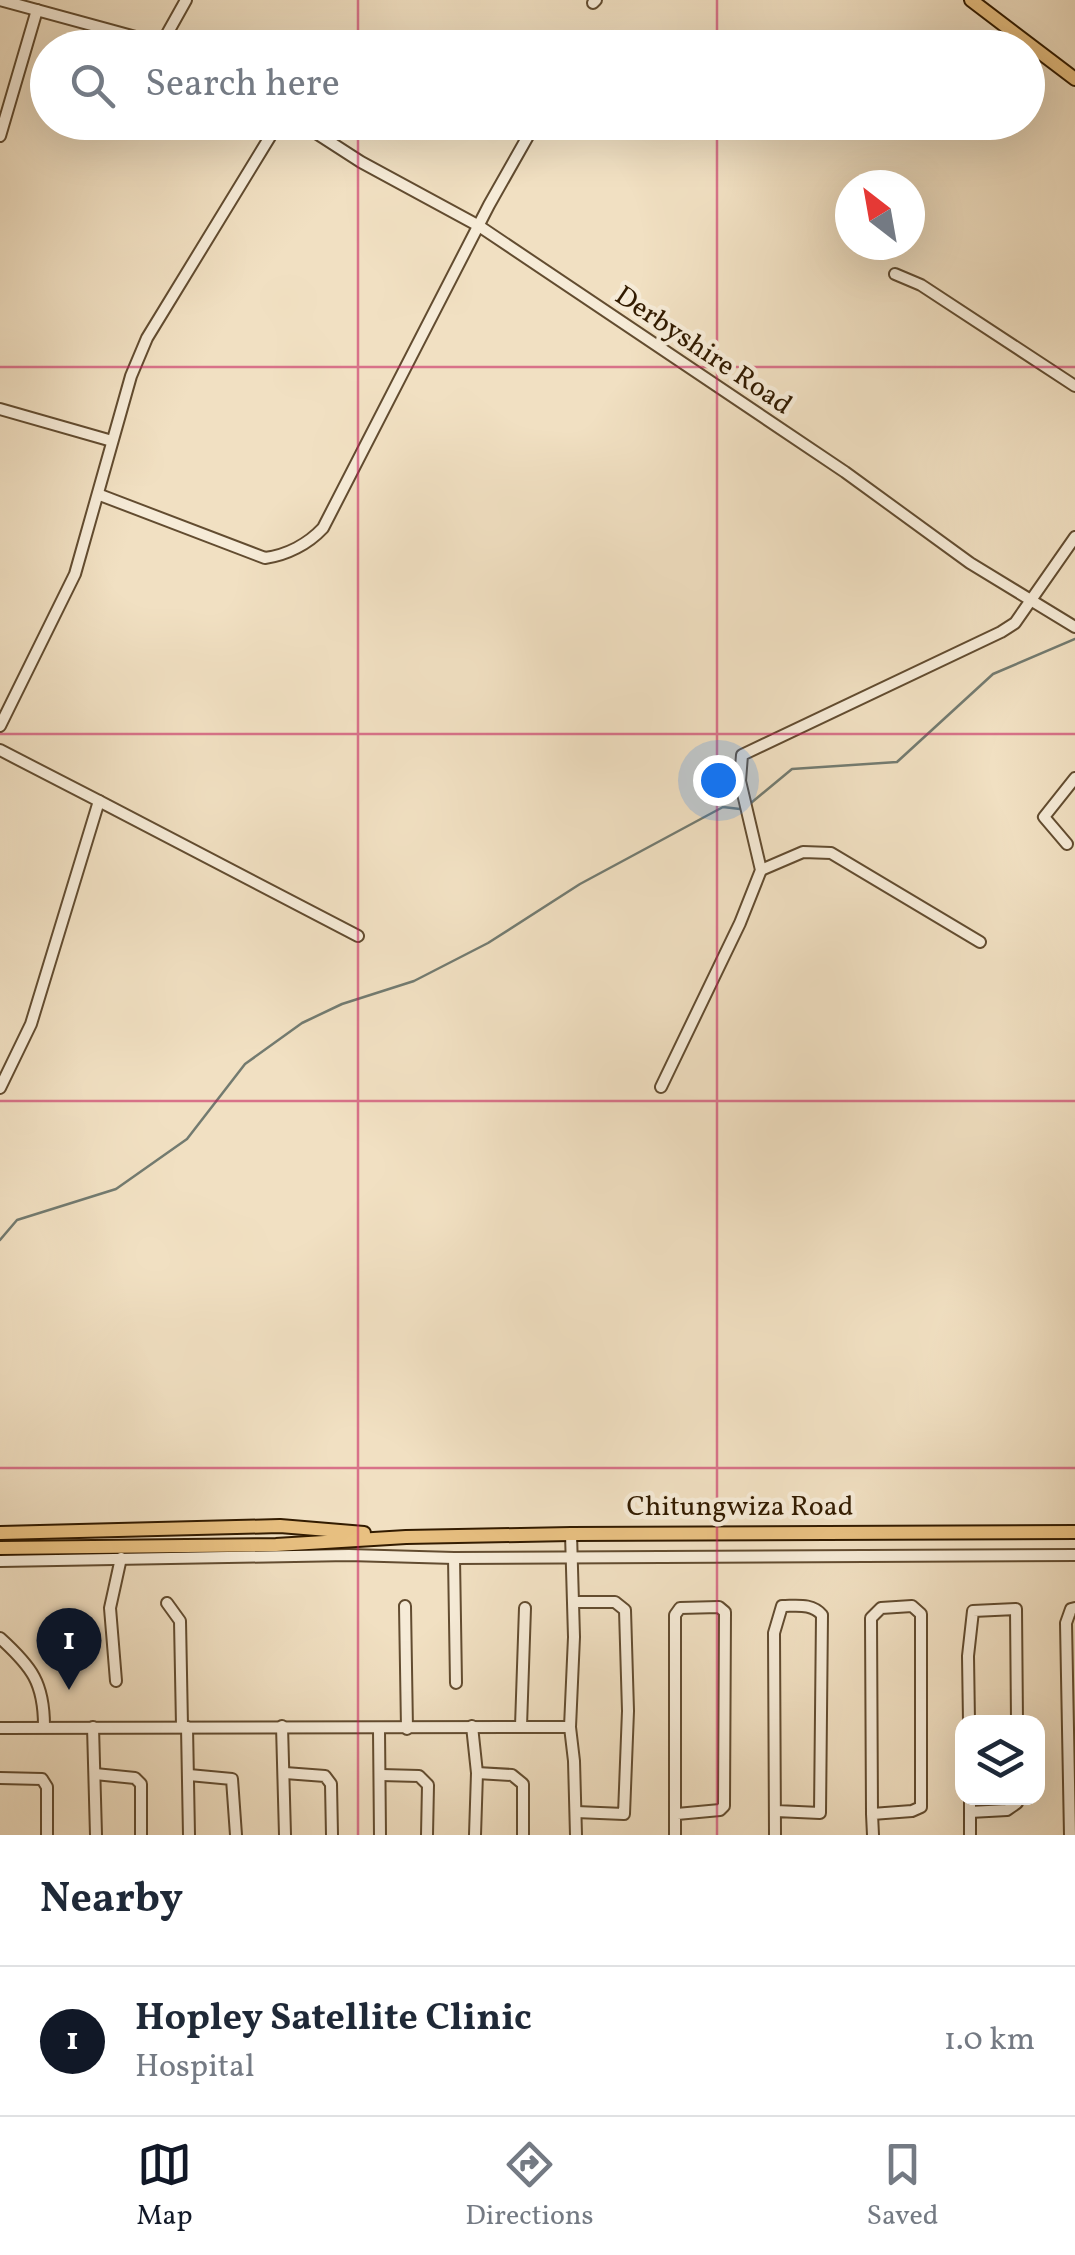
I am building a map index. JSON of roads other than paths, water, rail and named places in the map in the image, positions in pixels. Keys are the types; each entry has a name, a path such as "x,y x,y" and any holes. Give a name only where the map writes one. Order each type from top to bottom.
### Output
{"main road":[{"path":"971,0 1010,30"},
{"path":"1045,57 1075,80"},
{"path":"0,1533 280,1526 406,1537"},
{"name":"Chitungwiza Road","path":"406,1537 1075,1532"},
{"path":"0,1548 276,1545 406,1537"}],"street":[{"path":"0,0 115,30"},
{"path":"169,30 186,0"},
{"path":"31,30 37,10"},
{"path":"0,136 30,34"},
{"path":"0,726 74,574 100,495 131,376 147,338 268,140"},
{"name":"Derbyshire Road","path":"327,140 479,226 845,472 970,563 1075,628"},
{"path":"100,495 265,558 312,538 323,528 526,140"},
{"path":"895,274 921,285 1075,386"},
{"path":"0,410 112,442"},
{"path":"661,1086 740,924 760,870 740,781 742,755 1001,632 1026,608 1029,598 1075,537"},
{"path":"0,750 358,936"},
{"path":"1067,844 1044,817 1075,778"},
{"path":"0,1088 31,1024 100,801"},
{"path":"760,870 802,852 831,854 980,942"},
{"path":"571,1534 574,1602 570,1727 576,1835"},
{"path":"0,1561 349,1555 1075,1555"},
{"path":"116,1681 110,1608 121,1558"},
{"path":"454,1558 456,1684"},
{"path":"574,1602 614,1602 625,1610 628,1711 624,1814 576,1812"},
{"path":"167,1603 180,1621 189,1835"},
{"path":"406,1606 407,1728"},
{"path":"775,1835 774,1633 782,1606 817,1608 822,1616 820,1813 776,1811"},
{"path":"872,1814 912,1812 921,1807 921,1614 912,1606 882,1608 871,1618 872,1814 873,1835"},
{"path":"675,1835 675,1615 680,1608 720,1607 725,1612 724,1806 720,1810 677,1814"},
{"path":"521,1726 525,1608"},
{"path":"969,1715 968,1656 974,1611 1016,1608 1017,1715"},
{"path":"1070,1835 1066,1623 1075,1608"},
{"path":"0,1638 33,1670 40,1689 44,1726"},
{"path":"282,1726 285,1835"},
{"path":"472,1726 476,1774 474,1835"},
{"path":"92,1727 96,1835"},
{"path":"0,1728 570,1727"},
{"path":"378,1730 380,1835"},
{"path":"285,1773 325,1776 331,1784 332,1835"},
{"path":"95,1774 135,1778 141,1784 141,1835"},
{"path":"476,1774 512,1776 522,1784 523,1835"},
{"path":"189,1775 232,1779 236,1835"},
{"path":"381,1775 419,1776 428,1785 427,1835"},
{"path":"0,1778 35,1778 45,1782 47,1835"},
{"path":"970,1805 970,1835"},
{"path":"970,1812 1007,1810 1014,1805"}],"waterway":[{"path":"751,803 792,769 897,762 993,674 1075,639"},
{"path":"0,1240 17,1220 116,1189 187,1139 245,1064 302,1023 342,1004 414,981 488,943 580,884 723,807 740,809"}],"place":[{"name":"Hopley Satellite Clinic","path":"69,1690"}]}
